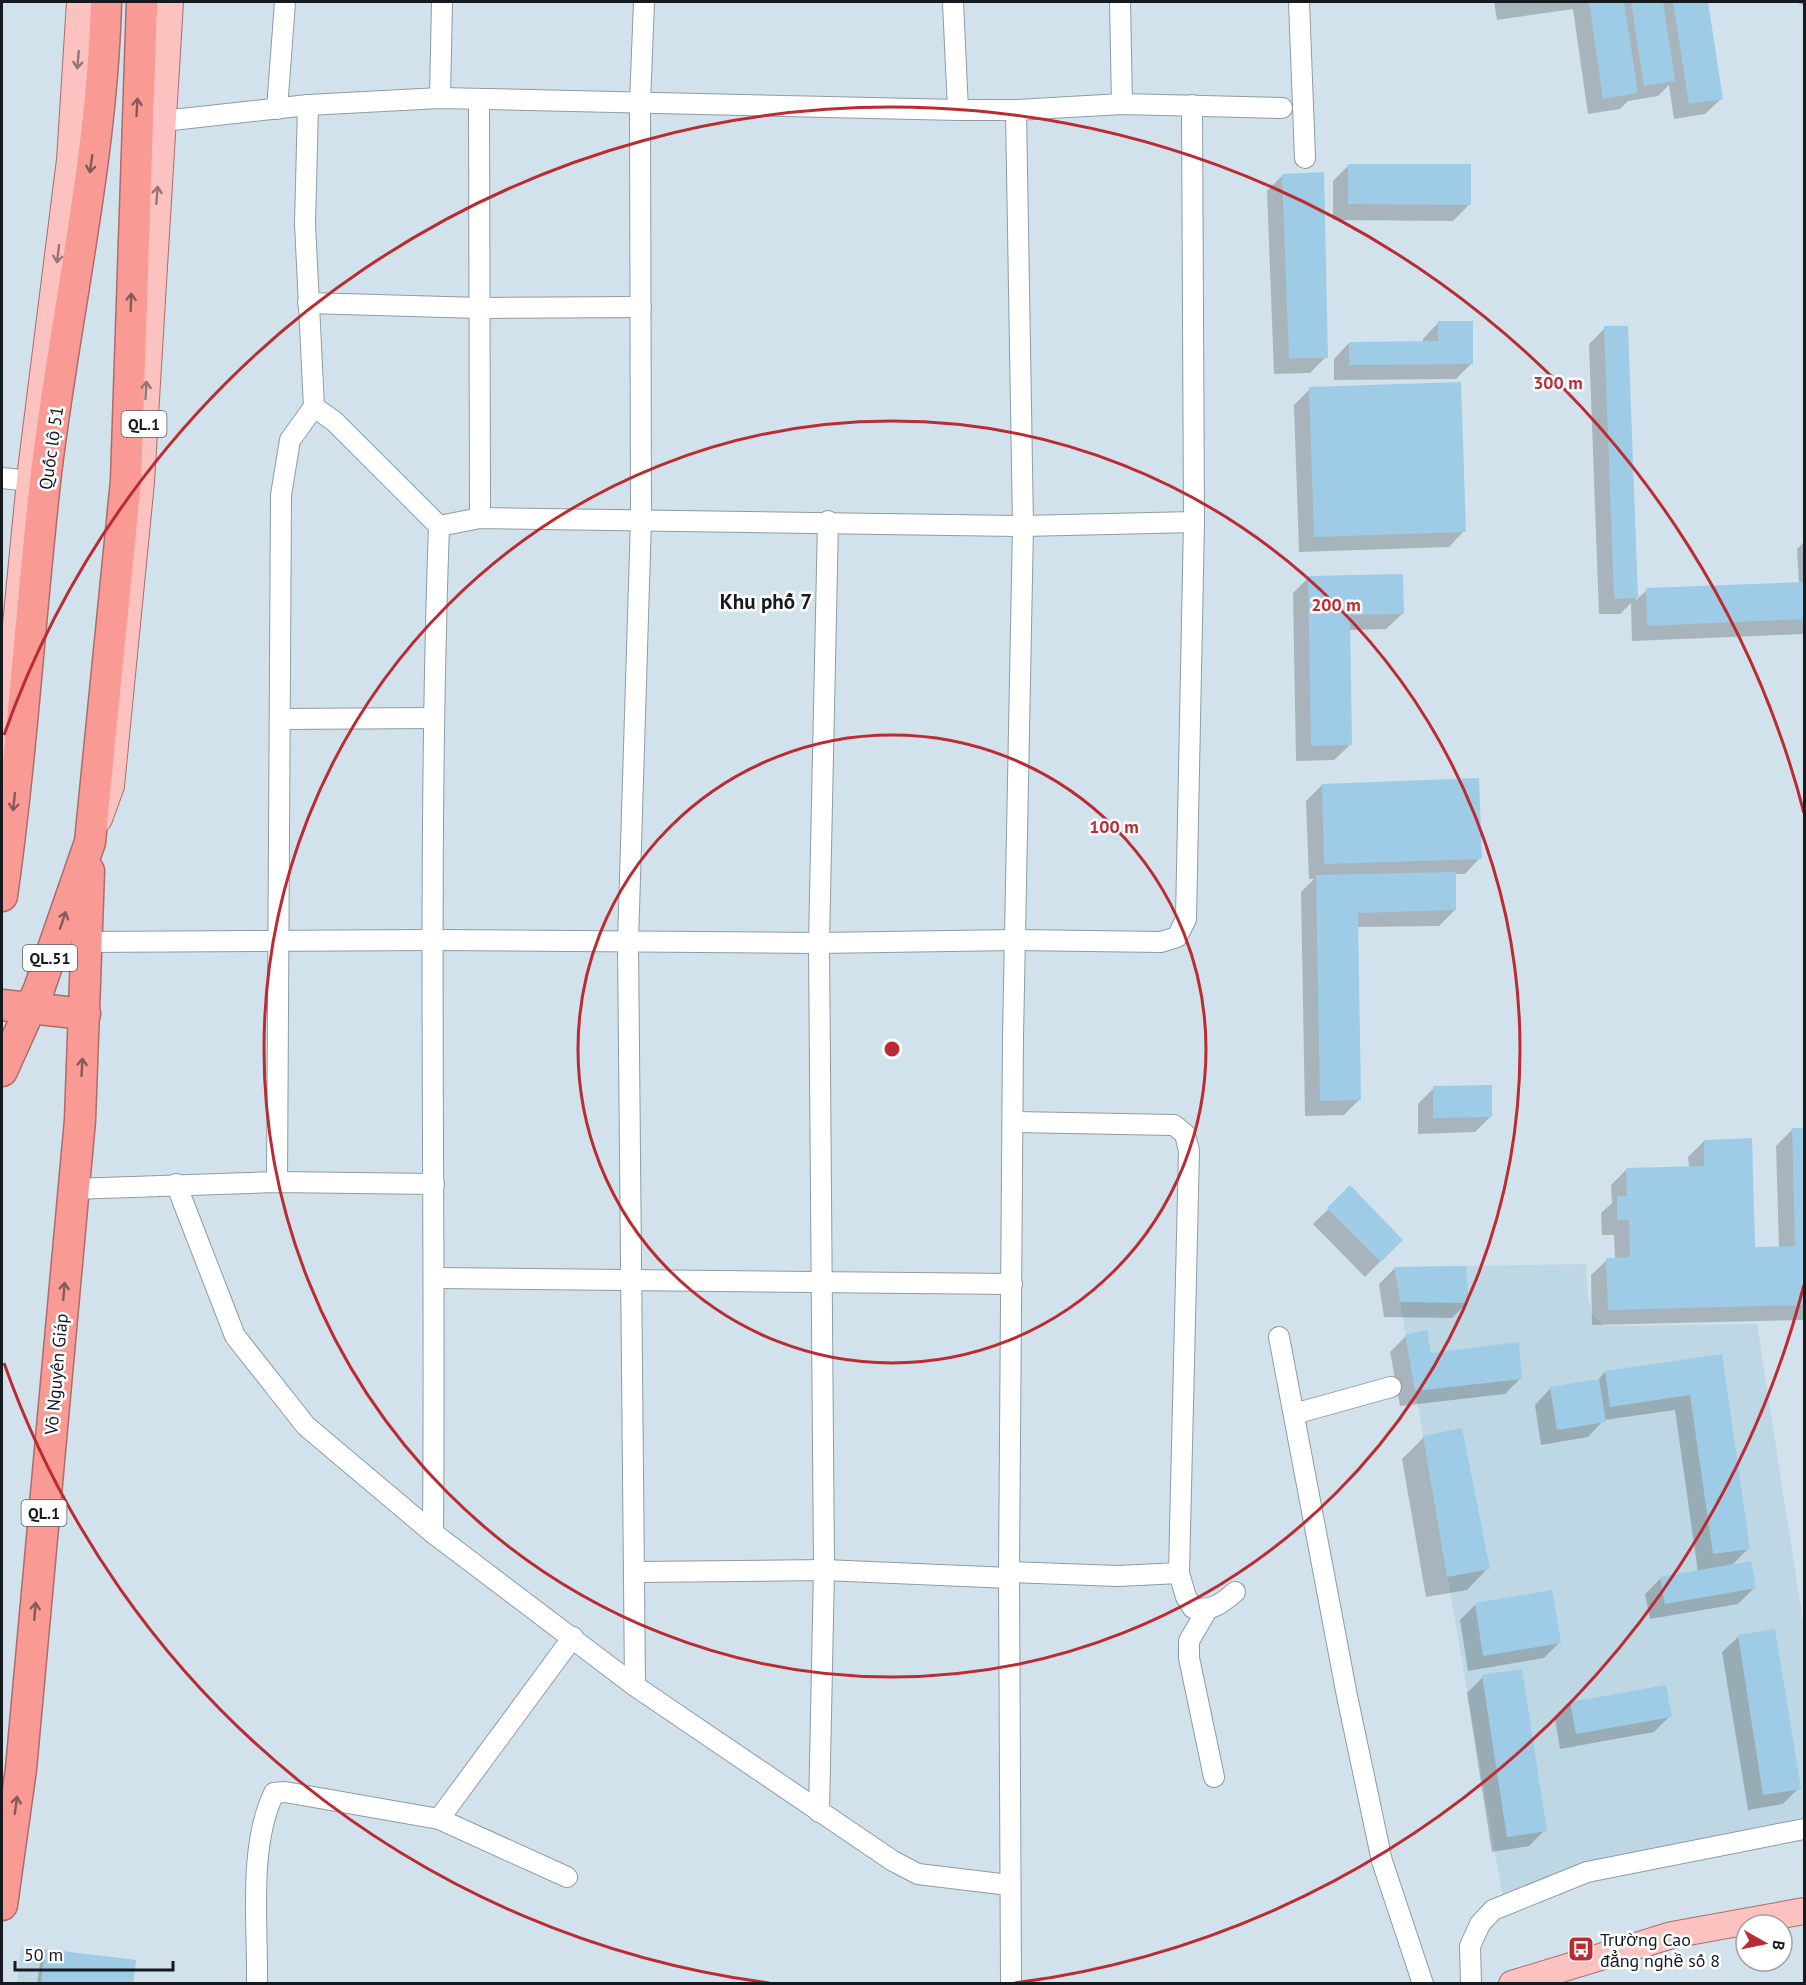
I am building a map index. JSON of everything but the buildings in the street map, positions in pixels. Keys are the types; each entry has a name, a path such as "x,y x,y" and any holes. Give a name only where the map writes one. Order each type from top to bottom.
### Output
{"highway":[{"name":"Quốc lộ 51","path":"2,896 11,833 46,472 99,110 106,2"},
{"name":"QL.1","path":"90,842 126,481 142,2"},
{"name":"Võ Nguyên Giáp","path":"2,1905 21,1769 73,1189 85,1014 90,842"},
{"name":"QL.51","path":"2,1071 16,1007 90,842"},
{"path":"16,1007 85,1014"}],"main road":[{"name":"Quốc lộ 51","path":"2,769 30,481 70,160 81,2"},
{"name":"QL.1","path":"90,842 111,786 141,482 170,2"},
{"path":"1512,1983 1672,1935 1804,1911"}],"street":[{"path":"277,109 285,2"},
{"path":"440,98 442,2"},
{"path":"635,1686 628,943 641,519 640,104 644,2"},
{"path":"953,2 958,110"},
{"path":"1120,2 1122,104"},
{"path":"1299,2 1305,158"},
{"path":"163,121 308,105 440,98 958,110 1016,110 1122,104 1282,108"},
{"path":"479,100 480,518"},
{"path":"277,1182 281,495 290,440 314,407 305,224 308,105"},
{"path":"87,942 277,943 433,940 819,943 1015,940 1161,942 1177,937 1186,920 1194,522 1192,105"},
{"path":"1011,1983 1009,1885 1013,1122 1023,526 1016,110"},
{"path":"308,303 480,308 641,307"},
{"path":"314,407 334,421 439,526 432,718 436,1278 433,1533"},
{"path":"2,478 30,481"},
{"path":"439,526 480,518 828,521 1023,526 1194,522"},
{"path":"819,1812 824,1570 819,943 828,521"},
{"path":"280,719 432,718"},
{"path":"1013,1122 1174,1125 1185,1134 1189,1151 1179,1573 1186,1597 1194,1608 1207,1610 1218,1606 1235,1592"},
{"path":"73,1189 277,1182 434,1184"},
{"path":"176,1184 236,1336 306,1426 433,1533 635,1686 893,1861 918,1874 1009,1885"},
{"path":"436,1278 820,1280 1012,1284"},
{"path":"1279,1337 1347,1696 1382,1861 1423,1983"},
{"path":"1294,1414 1391,1387"},
{"path":"635,1572 824,1570 1119,1576 1179,1573"},
{"path":"1207,1610 1189,1641 1189,1658 1214,1777"},
{"path":"439,1819 573,1637"},
{"path":"257,1983 257,1873 260,1841 274,1793 285,1792 439,1819 567,1877"},
{"path":"1471,1983 1470,1946 1480,1924 1493,1910 1587,1872 1804,1829"}],"shaded area":[{"path":"1586,1264 1588,1298 1592,1314 1604,1326 1757,1324 1804,1628 1804,1822 1503,1898 1394,1267"},
{"path":"21,1947 136,1960 133,1983 17,1984"}],"place":[{"name":"Trường Cao đẳng nghề số 8","path":"1581,1949"}],"district":[{"name":"Khu phố 7","path":"766,601"}]}
